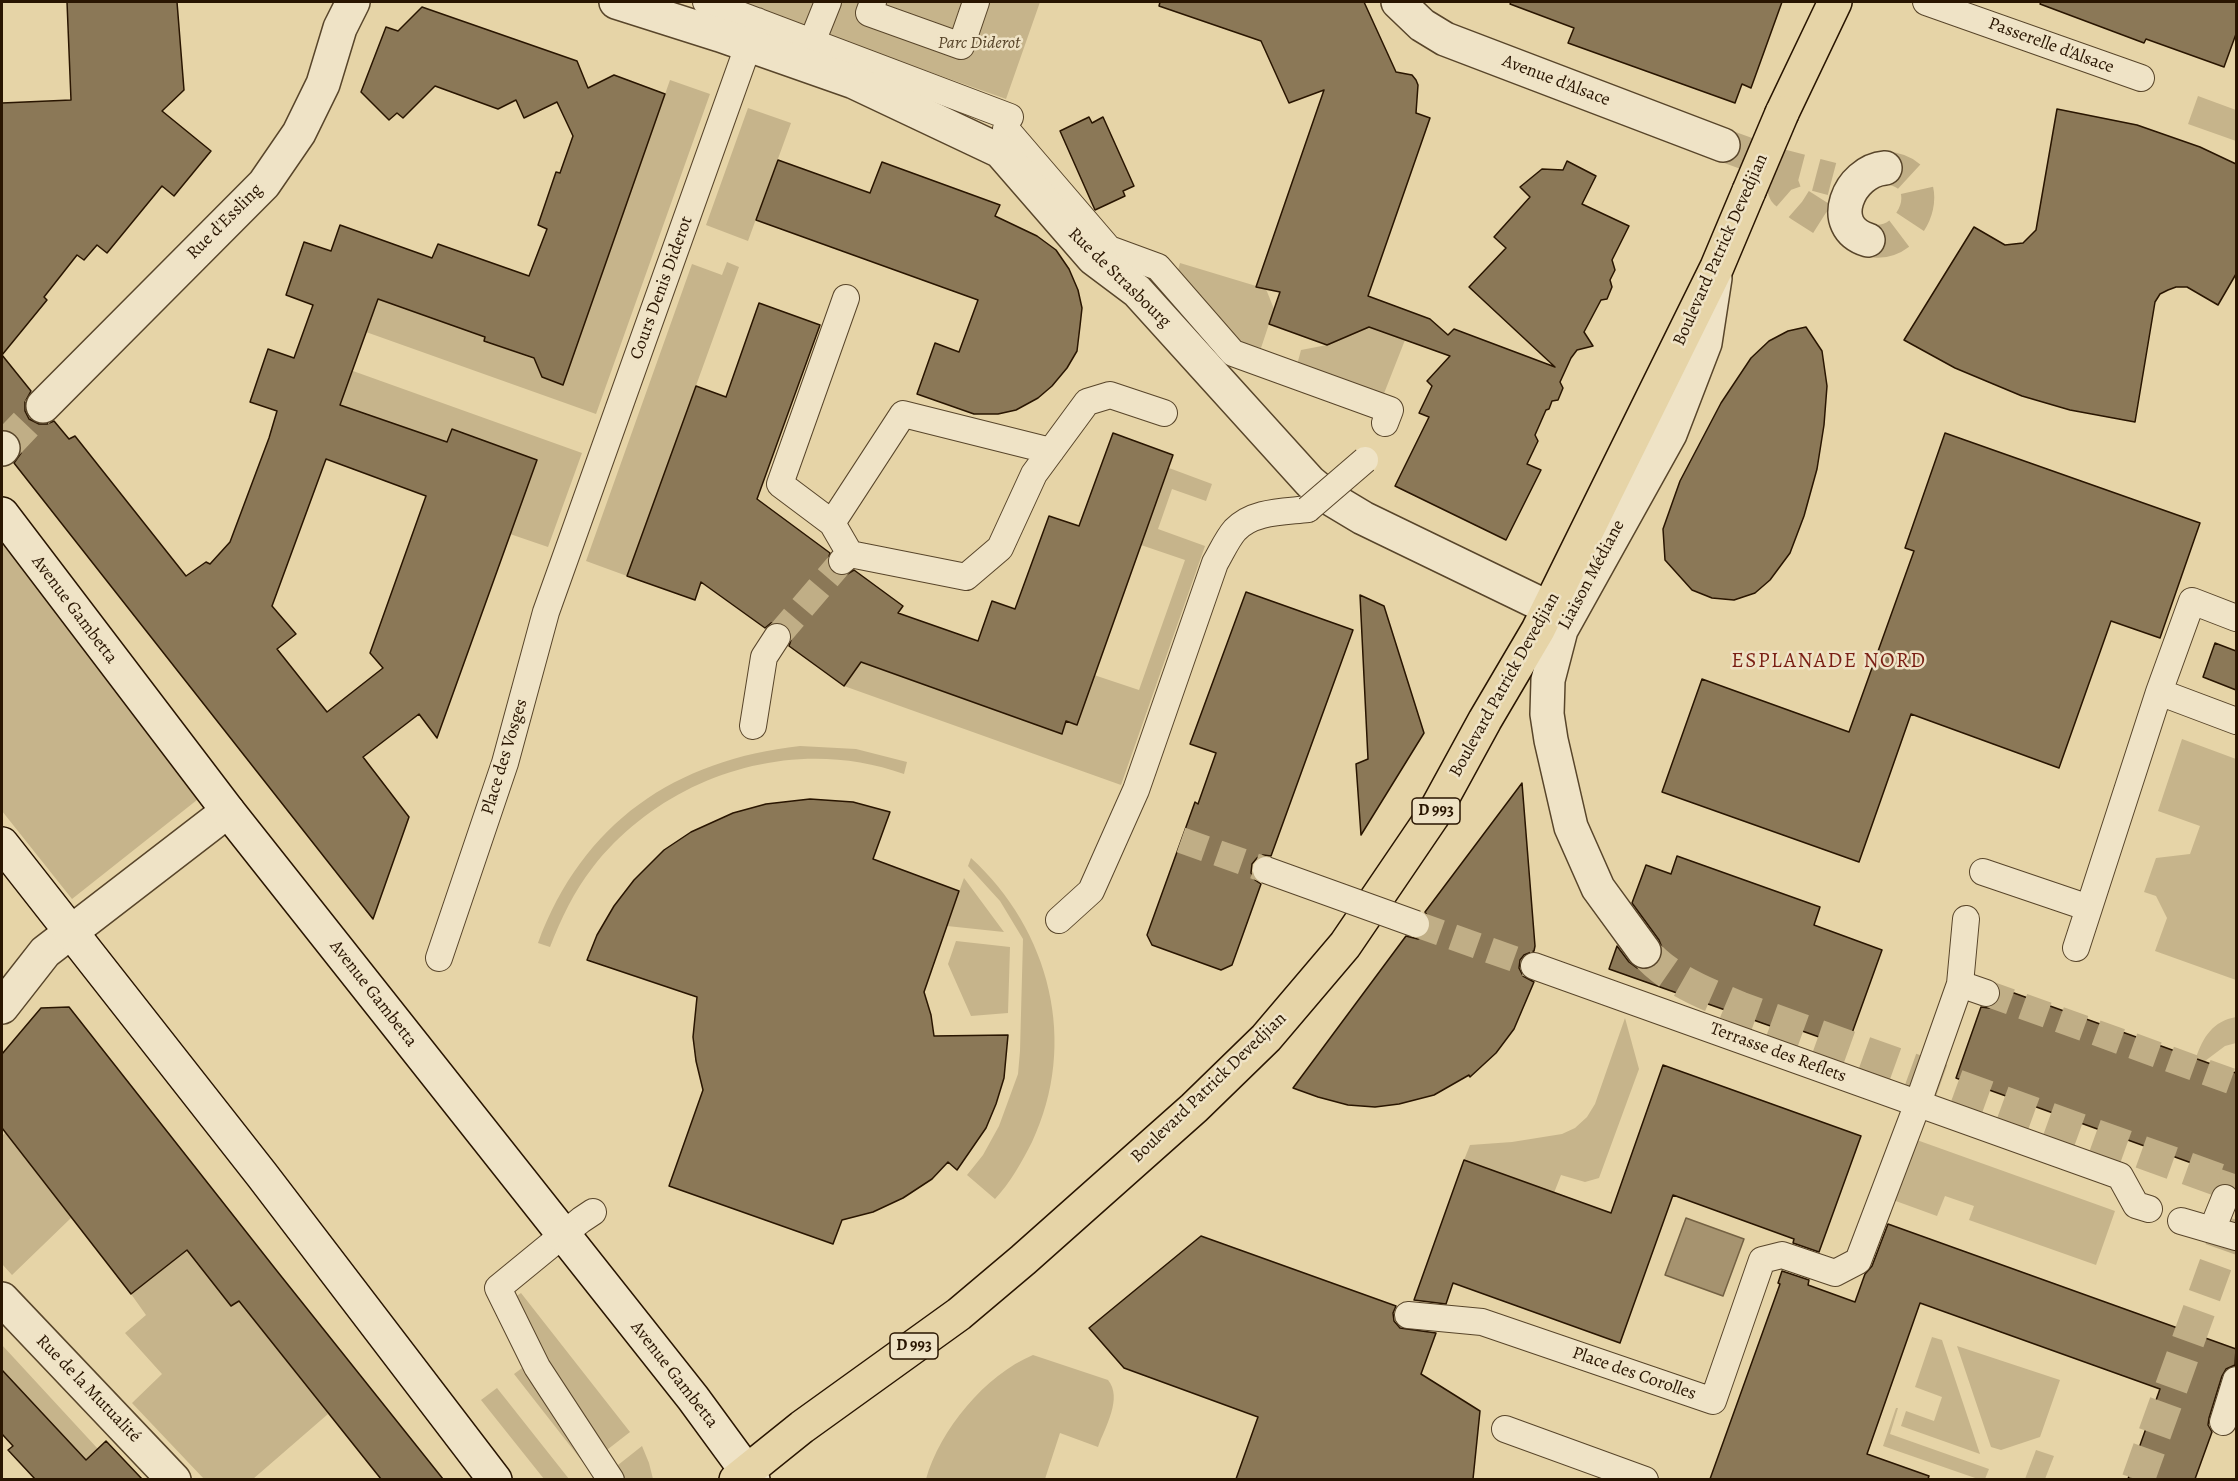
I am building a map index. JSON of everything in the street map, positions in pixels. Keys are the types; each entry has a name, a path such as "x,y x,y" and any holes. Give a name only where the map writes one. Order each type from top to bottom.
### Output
{"main road":[{"name":"Boulevard Patrick Devedjian","path":"745,1476 802,1427 959,1314 1194,1108 1266,1038 1345,945 1432,817 1549,608 1717,267 1782,113 1835,2"}],"street":[{"name":"Rue d'Essling","path":"43,406 264,184 299,133 319,94 340,28 353,2"},
{"name":"Rue de Strasbourg","path":"616,2 752,33 854,82 1008,124 1093,258 1137,291 1310,482 1328,497 1370,521 1549,608"},
{"path":"812,42 828,2"},
{"path":"873,2 869,13 961,46 976,2"},
{"name":"Avenue d'Alsace","path":"1398,2 1412,17 1445,39 1723,145"},
{"name":"Passerelle d'Alsace","path":"1926,2 2141,78"},
{"path":"713,3 752,33 812,42 1008,124 1109,249 1158,267 1233,353 1390,410 1385,423"},
{"name":"Cours Denis Diderot","path":"568,554 752,33"},
{"path":"1832,179 1875,172 1851,190 1846,201 1847,228"},
{"name":"Liaison Médiane","path":"1644,951 1598,888 1576,843 1565,809 1551,740 1547,714 1548,680 1561,630 1670,434 1705,343 1717,267"},
{"path":"846,298 780,484 832,523 846,557 966,577 1000,548 1034,474 1087,402 1110,395 1164,413"},
{"path":"832,523 903,414 1051,451"},
{"path":"1059,920 1091,891 1136,790 1215,563 1226,544 1236,530 1256,516 1308,509 1365,460"},
{"name":"Avenue Gambetta","path":"2,514 228,811 564,1235 745,1476"},
{"name":"Place des Vosges","path":"439,958 505,764 546,612 568,554"},
{"path":"2076,948 2158,692 2192,601 2236,618"},
{"path":"753,726 764,657 777,637"},
{"path":"2158,692 2236,721"},
{"path":"2,1007 45,952 228,811"},
{"path":"2,844 262,1175 495,1479"},
{"path":"1266,870 1416,924"},
{"path":"1983,872 2089,908"},
{"path":"1918,1103 1960,984 1966,919"},
{"name":"Terrasse des Reflets","path":"1534,966 2120,1176 2136,1205 2149,1209"},
{"path":"1960,984 1986,993"},
{"name":"Place des Corolles","path":"1408,1315 1482,1322 1713,1401 1762,1260 1782,1255 1835,1273 1858,1261 1918,1103"},
{"path":"2212,1230 2225,1198"},
{"path":"593,1212 498,1288 537,1367 611,1479"},
{"path":"2181,1221 2236,1237"},
{"name":"Rue de la Mutualité","path":"2,1299 174,1479"},
{"path":"2223,1422 2236,1380"},
{"path":"1505,1429 1645,1479"}],"green space":[{"name":"Parc Diderot","path":"733,2 1040,2 1006,99"},
{"path":"670,80 710,94 596,414 366,332 378,299 485,337 484,341 534,359 542,377 563,385"},
{"path":"2198,96 2236,110 2236,141 2188,124"},
{"path":"748,108 791,123 748,241 706,225"},
{"path":"727,262 739,267 627,576 586,561 692,264 722,275"},
{"path":"1180,263 1266,289 1274,309 1261,348 1236,342 1177,274"},
{"path":"1369,327 1405,340 1383,396 1297,365 1301,350 1327,345"},
{"path":"353,371 582,453 548,547 510,534 537,460 452,429 447,442 340,405"},
{"path":"1169,468 1212,484 1206,501 1172,489 1158,529 1205,546 1121,785 844,686 863,660 866,664 1062,734 1066,721 1076,725 1094,675 1139,690 1185,560 1141,545"},
{"path":"2,538 202,796 72,899 2,811"},
{"path":"2182,739 2236,759 2236,980 2155,951 2167,918 2156,896 2144,892 2156,858 2190,854 2200,826 2158,811"},
{"path":"800,746 856,749 907,762 904,774 862,763 819,759 776,762 734,771 694,787 656,808 622,835 593,867 574,895 550,947 538,943 557,900 580,863 608,831 639,804 674,783 713,766 755,754"},
{"path":"971,858 998,887 1020,919 1037,953 1049,990 1054,1028 1053,1066 1046,1104 1024,1157 1011,1179 995,1199 967,1175 983,1155 999,1126 1018,1074 1023,939 1000,901 968,866"},
{"path":"964,878 1004,932 947,926"},
{"path":"956,941 1010,947 1008,1013 971,1016 948,964"},
{"path":"2236,1017 2236,1043 2225,1046 2205,1061 2196,1058 2210,1031 2221,1022"},
{"path":"1625,1018 1639,1069 1599,1178 1585,1182 1561,1175 1554,1193 1464,1160 1470,1145 1512,1142 1562,1134 1575,1128 1587,1117 1595,1104"},
{"path":"5,1133 71,1218 12,1275 2,1264 2,1136"},
{"path":"1914,1139 2115,1211 2096,1265 1969,1220 1974,1206 1945,1196 1937,1216 1893,1200"},
{"path":"187,1250 231,1306 239,1301 328,1414 253,1479 204,1479 132,1403 162,1374 125,1333 146,1315 131,1294"},
{"path":"521,1293 630,1432 603,1453 551,1369 515,1297"},
{"path":"1932,1337 1942,1340 1980,1454 1901,1426 1906,1411 1934,1421 1942,1397 1915,1387"},
{"path":"2,1345 98,1449 86,1460 2,1370"},
{"path":"1957,1346 2060,1380 2040,1437 2001,1450 1991,1447"},
{"path":"1033,1355 1108,1380 1114,1395 1113,1404 1098,1447 1060,1433 1045,1479 926,1479 942,1442 967,1406 998,1376"},
{"path":"522,1368 590,1463 586,1466 514,1374"},
{"path":"497,1388 569,1479 544,1479 481,1400"},
{"path":"1896,1408 1898,1408 1890,1434 1989,1469 1985,1479 1978,1479 1883,1446"},
{"path":"642,1446 653,1479 621,1479 613,1469"},
{"path":"2036,1450 2054,1456 2045,1479 2025,1479"}],"shaded area":[{"path":"1686,1218 1744,1239 1723,1296 1665,1275"}],"building":[{"path":"67,2 177,2 184,90 162,111 211,151 174,196 162,186 107,253 97,245 84,260 77,255 44,297 47,300 2,355 2,103 71,100"},
{"path":"1160,2 1364,2 1396,72 1412,75 1416,80 1418,85 1416,113 1430,118 1368,296 1430,319 1448,335 1454,329 1555,367 1469,287 1506,248 1494,237 1530,197 1520,187 1542,169 1563,170 1567,161 1596,176 1582,204 1629,226 1612,260 1615,270 1610,280 1612,287 1607,299 1601,300 1584,332 1593,346 1577,350 1571,358 1560,382 1563,388 1558,400 1552,401 1549,409 1546,410 1535,435 1538,441 1527,464 1541,470 1506,540 1395,486 1429,417 1419,413 1432,386 1427,381 1450,356 1369,327 1327,345 1269,324 1280,292 1256,287 1324,90 1289,103 1261,41 1159,6"},
{"path":"1511,2 1782,2 1751,88 1742,84 1735,103 1568,43 1574,28 1510,4"},
{"path":"2041,2 2236,2 2236,34 2224,67 2146,39 2144,43 2040,4"},
{"path":"422,7 577,61 588,88 614,75 665,94 563,385 542,377 534,358 484,341 485,337 378,299 340,405 447,442 452,429 537,460 437,738 419,714 363,757 409,817 373,919 14,463 21,453 21,443 16,434 2,430 2,355 31,391 25,402 25,411 29,419 39,424 54,421 69,439 75,436 186,576 206,562 210,564 230,542 277,411 250,402 268,349 294,358 313,305 286,295 304,242 331,251 340,225 432,258 438,244 529,276 547,229 538,225 556,172 560,173 573,136 557,102 524,118 516,100 498,109 435,86 403,118 397,113 389,120 361,92 386,27 398,31","holes":["326,459 426,496 370,653 383,668 327,712 277,649 296,634 272,606"]},
{"path":"2057,109 2137,125 2200,147 2236,164 2236,274 2218,305 2187,287 2176,287 2160,294 2155,302 2135,422 2070,410 2022,396 1955,368 1904,340 1974,227 2005,245 2023,243 2036,230"},
{"path":"1089,117 1092,123 1103,117 1134,186 1123,191 1125,196 1095,210 1060,131"},
{"path":"778,160 870,193 882,162 1000,205 995,216 1037,236 1056,250 1069,269 1078,290 1082,308 1077,351 1067,368 1038,398 1016,410 998,414 974,414 917,394 935,343 959,352 978,300 756,220"},
{"path":"759,303 820,325 757,499 830,553 827,563 831,571 844,576 854,570 903,606 898,613 978,641 992,601 1015,609 1049,516 1079,526 1113,433 1173,455 1077,725 1066,721 1062,734 861,662 844,686 789,646 792,637 785,624 771,623 765,628 701,582 695,600 627,576 696,386 726,397"},
{"path":"1806,327 1822,351 1827,386 1817,469 1804,516 1790,553 1770,580 1755,593 1734,600 1712,598 1692,590 1665,560 1663,529 1680,481 1721,403 1751,358 1769,341 1788,331"},
{"path":"1945,433 2200,523 2160,638 2111,621 2059,768 1911,714 1859,862 1662,792 1702,679 1849,732 1914,551 1905,548"},
{"path":"1246,592 1353,630 1271,856 1263,855 1252,864 1251,873 1261,884 1232,965 1221,970 1152,945 1147,935 1195,802 1198,804 1216,753 1190,744"},
{"path":"1360,595 1384,606 1424,733 1361,835 1356,764 1368,759"},
{"path":"2215,643 2236,651 2236,690 2203,677"},
{"path":"1522,783 1535,946 1534,951 1524,955 1520,960 1519,968 1523,976 1534,982 1514,1029 1496,1053 1470,1077 1469,1075 1434,1095 1399,1104 1375,1107 1348,1105 1293,1088 1406,936 1418,939 1430,930 1431,922 1425,912"},
{"path":"810,799 853,802 890,812 873,859 959,891 924,992 934,1036 1008,1035 1004,1078 996,1104 986,1128 957,1170 948,1162 932,1179 903,1198 873,1212 842,1220 833,1244 669,1186 703,1090 693,1037 697,997 587,960 597,935 614,906 634,880 664,850 691,832 733,813 766,804"},
{"path":"1677,856 1820,907 1814,925 1882,950 1847,1047 1780,1023 1779,1029 1609,969 1617,946 1629,962 1637,968 1647,970 1661,959 1663,950 1659,940 1632,903 1646,865 1671,874"},
{"path":"2000,988 2236,1073 2236,1179 1956,1078 1981,1007 1989,1008 1996,1004 2000,997"},
{"path":"69,1007 443,1479 381,1479 239,1301 231,1306 187,1250 131,1294 2,1128 2,1054 41,1008"},
{"path":"1663,1065 1861,1136 1819,1252 1793,1243 1794,1239 1673,1195 1620,1343 1453,1283 1446,1304 1414,1300 1464,1160 1611,1213"},
{"path":"1888,1224 2236,1349 2235,1365 2226,1369 2222,1376 2209,1418 2208,1425 2212,1432 2195,1479 2128,1479 2160,1389 1920,1303 1867,1454 1929,1476 1928,1479 1710,1479 1780,1284 1778,1283 1782,1271 1809,1280 1808,1285 1855,1302"},
{"path":"1201,1236 1396,1306 1393,1313 1394,1321 1400,1328 1436,1333 1421,1374 1480,1411 1473,1479 1236,1479 1258,1417 1124,1368 1089,1328"},
{"path":"2,1370 86,1460 106,1441 142,1479 35,1479 8,1450 13,1446 2,1434"}],"tunnel":[{"path":"1723,145 1775,164 1832,179"},
{"path":"1775,164 1785,192 1822,219"},
{"path":"1868,240 1884,240 1898,234 1909,223 1916,210 1918,195 1914,182 1903,172 1885,168"},
{"path":"3,448 43,406"},
{"path":"777,637 842,561"},
{"path":"1181,840 1266,870"},
{"path":"1416,924 1534,966"},
{"path":"1644,951 1676,978 1740,1008 2236,1186"},
{"path":"1986,993 2236,1083"},
{"path":"2225,1198 2236,1167"},
{"path":"2138,1480 2236,1208"}],"district":[{"name":"ESPLANADE NORD","path":"1829,662"}]}
